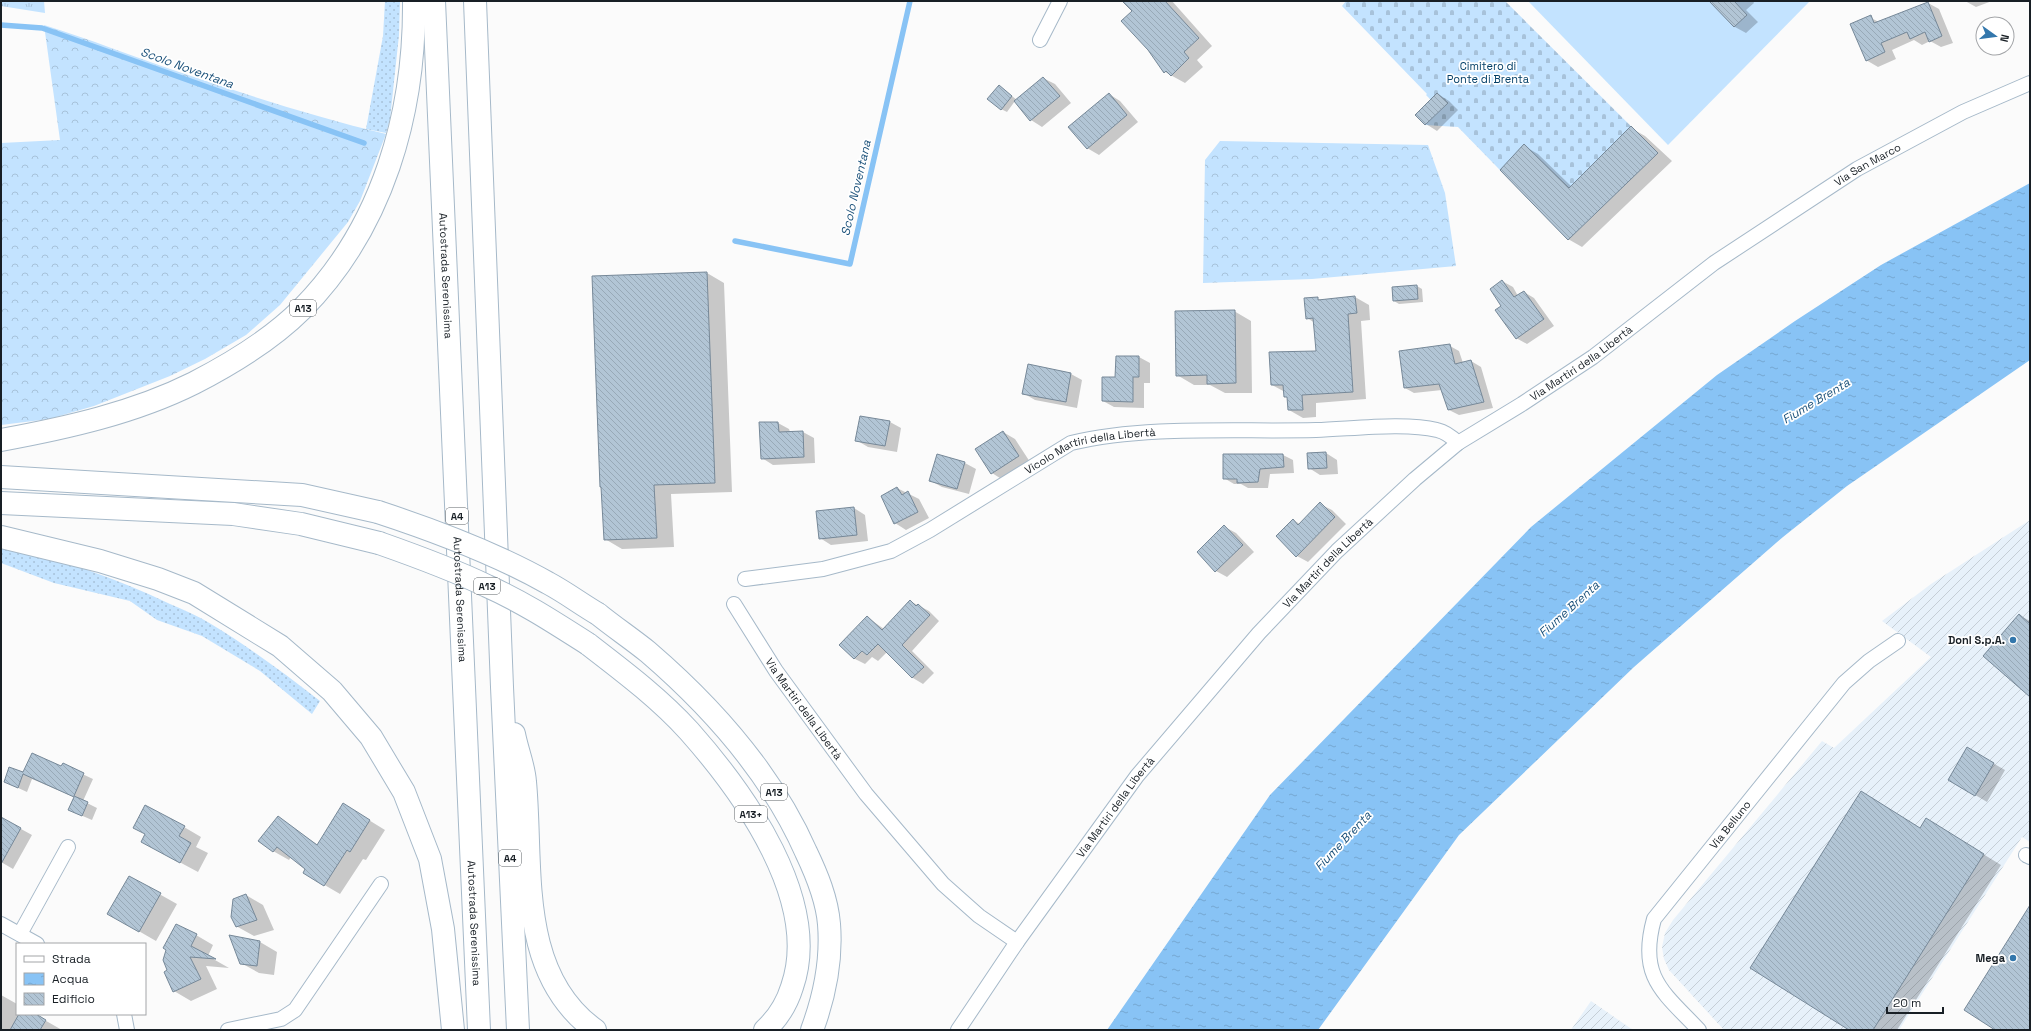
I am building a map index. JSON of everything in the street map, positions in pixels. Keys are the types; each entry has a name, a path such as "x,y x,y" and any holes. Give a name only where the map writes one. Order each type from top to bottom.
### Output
{"highway":[{"name":"A13","path":"1,440 42,433 122,411 192,383 252,350 302,309 335,268 359,234 388,171 405,109 412,64 414,1"},
{"name":"Autostrada Serenissima","path":"434,1 479,1030"},
{"name":"A4","path":"475,1 502,687 518,1030"},
{"name":"A13","path":"1,477 302,495 378,512 437,531 492,556 548,583 598,614 648,652 719,721 776,795 803,844 820,882 829,923 829,966 822,1003 812,1030"},
{"name":"A13","path":"1,503 233,514 301,524 380,542 488,586 540,613 588,644"},
{"path":"1,537 100,561 158,579 194,593 280,646 332,691 371,737 404,792 430,859 443,929 453,1030"},
{"name":"A13+","path":"588,644 647,691 689,731 746,805 780,866 796,908 800,941 800,957 789,996 780,1012 765,1030"},
{"path":"502,687 525,780 532,900 540,951 558,992 572,1010 595,1030"}],"street":[{"path":"1040,40 1060,1"},
{"name":"Via San Marco","path":"1714,263 1857,169 1963,112 2030,83"},
{"name":"Via Martiri della Libertà","path":"958,1030 1017,942 1137,776 1259,633 1337,551 1415,479 1458,443 1522,404 1591,359 1714,263"},
{"name":"Vicolo Martiri della Libertà","path":"745,579 824,569 890,551 930,530 1071,443 1094,438 1155,432 1392,427 1438,430 1450,435 1458,443"},
{"name":"Via Martiri della Libertà","path":"734,604 776,671 866,794 944,884 979,916 1017,942"},
{"name":"Via Belluno","path":"1699,1030 1662,992 1654,978 1648,962 1648,945 1654,919 1844,683 1869,661 1898,640"},
{"path":"20,934 68,847"},
{"path":"228,1030 281,1019 295,1010 381,884"},
{"path":"1,924 35,943"},
{"path":"124,1015 127,1030"}],"shaded area":[{"path":"2030,520 2030,842 2022,837 1899,1030 1724,1030 1669,970 1664,959 1662,947 1665,933 1673,920 1822,741 1834,748 1931,657 1882,621 1931,584"},
{"path":"1591,1001 1633,1030 1571,1030"}],"green space":[{"path":"1,1 44,1 45,13 1,6"},
{"path":"385,1 400,1 399,35 390,119 386,133 366,129 383,36"},
{"name":"Cimitero di Ponte di Brenta","path":"1346,1 1505,1 1658,153 1568,240 1458,127 1425,125 1415,115 1431,100 1426,95 1427,94 1342,6"},
{"path":"1528,1 1810,1 1668,145"},
{"path":"44,25 256,97 386,134 360,201 348,222 280,305 246,335 205,359 170,376 94,406 49,419 1,425 1,143 60,140"},
{"path":"1220,141 1428,145 1445,193 1456,266 1312,279 1203,283 1205,160"},
{"path":"1,547 45,557 108,577 191,613 239,642 320,701 312,714 260,671 202,636 157,620 130,601 54,583 1,563"}],"water":[{"name":"Fiume Brenta","path":"2030,183 2030,360 1847,486 1783,537 1634,667 1459,835 1318,1030 1107,1030 1270,795 1531,527 1717,375 1795,321 1881,265"}],"building":[{"path":"1122,1 1165,1 1199,38 1184,52 1189,58 1171,76 1166,71 1164,73 1148,50 1121,21 1132,11"},
{"path":"1709,1 1734,1 1747,15 1734,27"},
{"path":"1928,2 1942,36 1929,42 1925,32 1910,39 1907,32 1881,43 1885,52 1866,61 1850,24 1871,15 1874,23"},
{"path":"1043,77 1060,96 1030,121 1014,101"},
{"path":"999,85 1012,96 1001,110 987,99"},
{"path":"1109,93 1127,115 1087,149 1068,127"},
{"path":"1437,93 1448,103 1425,125 1415,115"},
{"path":"1631,126 1658,153 1568,240 1500,170 1524,144 1569,188"},
{"path":"707,272 715,483 654,485 657,538 604,540 600,487 592,276"},
{"path":"1502,280 1514,297 1524,291 1544,319 1516,339 1495,310 1501,306 1490,289"},
{"path":"1417,285 1418,299 1393,301 1392,287"},
{"path":"1355,296 1357,313 1348,314 1353,392 1302,395 1303,410 1288,410 1287,397 1284,397 1283,385 1271,385 1269,352 1316,351 1313,318 1306,319 1304,298 1318,297 1318,300"},
{"path":"1235,310 1236,383 1207,384 1207,375 1176,376 1175,311"},
{"path":"1450,344 1455,364 1471,360 1484,402 1448,410 1439,384 1404,388 1399,351"},
{"path":"1116,356 1139,356 1139,377 1133,377 1133,402 1102,401 1102,377 1115,377"},
{"path":"1028,364 1071,373 1066,402 1022,394"},
{"path":"860,416 890,421 885,446 855,441"},
{"path":"759,422 778,422 779,432 803,431 804,457 761,459"},
{"path":"1003,431 1019,456 991,474 975,449"},
{"path":"1326,452 1327,468 1308,469 1307,453"},
{"path":"937,454 965,462 957,489 929,481"},
{"path":"1223,454 1283,454 1284,467 1260,469 1258,482 1237,483 1237,479 1223,479"},
{"path":"897,487 902,495 908,491 918,512 894,524 881,496"},
{"path":"1320,502 1335,517 1296,557 1276,536 1293,519 1298,525"},
{"path":"854,507 857,535 819,539 816,511"},
{"path":"1224,525 1243,545 1215,572 1197,552"},
{"path":"910,600 916,606 918,604 930,615 902,645 924,667 912,678 878,644 867,655 862,651 854,659 839,645 867,616 882,630"},
{"name":"Doni S.p.A.","path":"2019,614 2030,624 2030,697 1983,656"},
{"path":"1967,747 1994,763 1975,796 1948,780"},
{"path":"32,753 61,766 63,763 84,773 74,796 88,802 82,816 68,810 74,797 23,774 18,788 4,782 9,767 23,772"},
{"path":"1861,791 1920,828 1926,818 1984,854 1873,1030 1849,1030 1750,968"},
{"path":"343,803 370,820 350,852 347,850 324,886 303,873 305,869 277,847 273,852 258,841 278,816 317,845"},
{"path":"145,805 185,826 179,836 191,843 180,863 141,842 145,834 133,828"},
{"path":"1,817 21,828 1,864"},
{"path":"129,876 161,893 139,932 107,914"},
{"path":"246,894 257,920 236,927 231,917 233,899"},
{"name":"Mega","path":"2030,905 2030,1030 1995,1030 1964,1010"},
{"path":"176,924 197,934 191,946 216,959 190,957 201,979 173,992 164,972 167,970 163,960 166,950 163,948"},
{"path":"229,935 260,941 257,966 240,964"},
{"path":"18,1015 38,1015 46,1020 40,1030 10,1030"}],"waterway":[{"name":"Scolo Noventana","path":"735,241 850,264 910,1"},
{"name":"Scolo Noventana","path":"1,25 42,28 364,143"}],"place":[{"name":"Doni S.p.A.","path":"2013,640"},
{"name":"Mega","path":"2013,958"}]}
